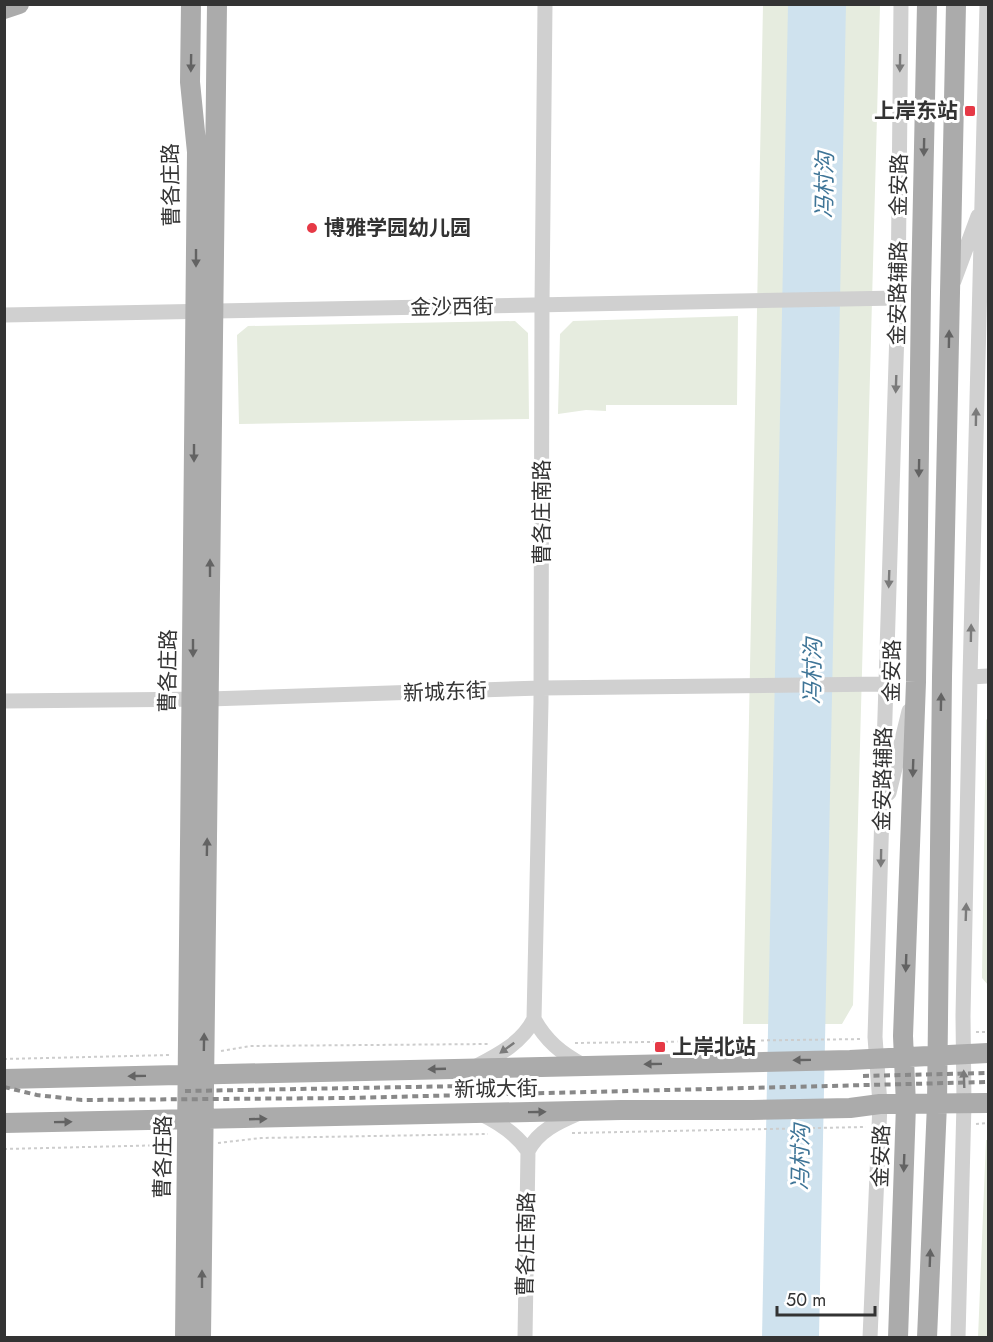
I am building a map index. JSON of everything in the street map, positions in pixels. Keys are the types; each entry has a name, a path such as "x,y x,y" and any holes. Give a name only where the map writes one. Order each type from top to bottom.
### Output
{"main road":[{"path":"4,9 19,4"},
{"name":"曹各庄路","path":"191,4 190,82 197,152 204,312"},
{"name":"曹各庄路","path":"201,1338 195,1120 204,312 217,4"},
{"name":"金安路","path":"898,1338 916,682 927,4"},
{"path":"927,1338 937,1104 956,4"},
{"name":"新城大街","path":"4,1078 850,1060 988,1053"},
{"name":"新城大街","path":"4,1123 585,1110 850,1108 880,1104 988,1102"},
{"name":"曹各庄路","path":"185,1338 195,1144"}],"street":[{"name":"曹各庄南路","path":"534,1019 542,688 545,4"},
{"name":"金安路辅路","path":"870,1338 880,1104 875,1037 898,298 901,4"},
{"path":"957,1333 964,1103 970,677 985,286 982,206 987,4"},
{"path":"950,292 982,206"},
{"name":"金沙西街","path":"4,315 898,298"},
{"path":"970,677 988,676"},
{"path":"882,820 916,682"},
{"name":"新城东街","path":"4,701 200,699 542,688 886,684"},
{"path":"534,1019 541,1033 551,1044 583,1065"},
{"path":"472,1068 514,1044 529,1029 534,1019"},
{"path":"478,1113 492,1119 512,1134 528,1152 532,1143 541,1134 561,1121 585,1110"},
{"name":"曹各庄南路","path":"525,1338 528,1152"}],"path":[{"path":"551,1044 852,1039"},
{"path":"4,1059 196,1054 250,1046 514,1044"},
{"path":"541,1134 849,1128"},
{"path":"4,1149 195,1144 261,1138 512,1134"}],"shaded area":[{"path":"763,5 880,5 853,1005 842,1024 743,1024"},
{"path":"738,316 737,405 606,405 606,411 586,410 558,414 560,334 573,321"},
{"path":"515,321 528,333 529,419 239,424 237,335 248,326"},
{"path":"988,718 988,985 982,978 986,720"},
{"path":"986,1140 988,1140 988,1337 978,1338"}],"water":[{"name":"冯村沟","path":"788,5 846,5 819,1337 762,1338"}],"railway":[{"path":"863,1076 988,1073"},
{"path":"4,1087 37,1095 82,1100 347,1098 988,1082"},
{"path":"185,1091 524,1085"}],"place":[{"name":"上岸东站","path":"970,111"},
{"name":"博雅学园幼儿园","path":"312,228"},
{"name":"上岸北站","path":"660,1047"}]}
